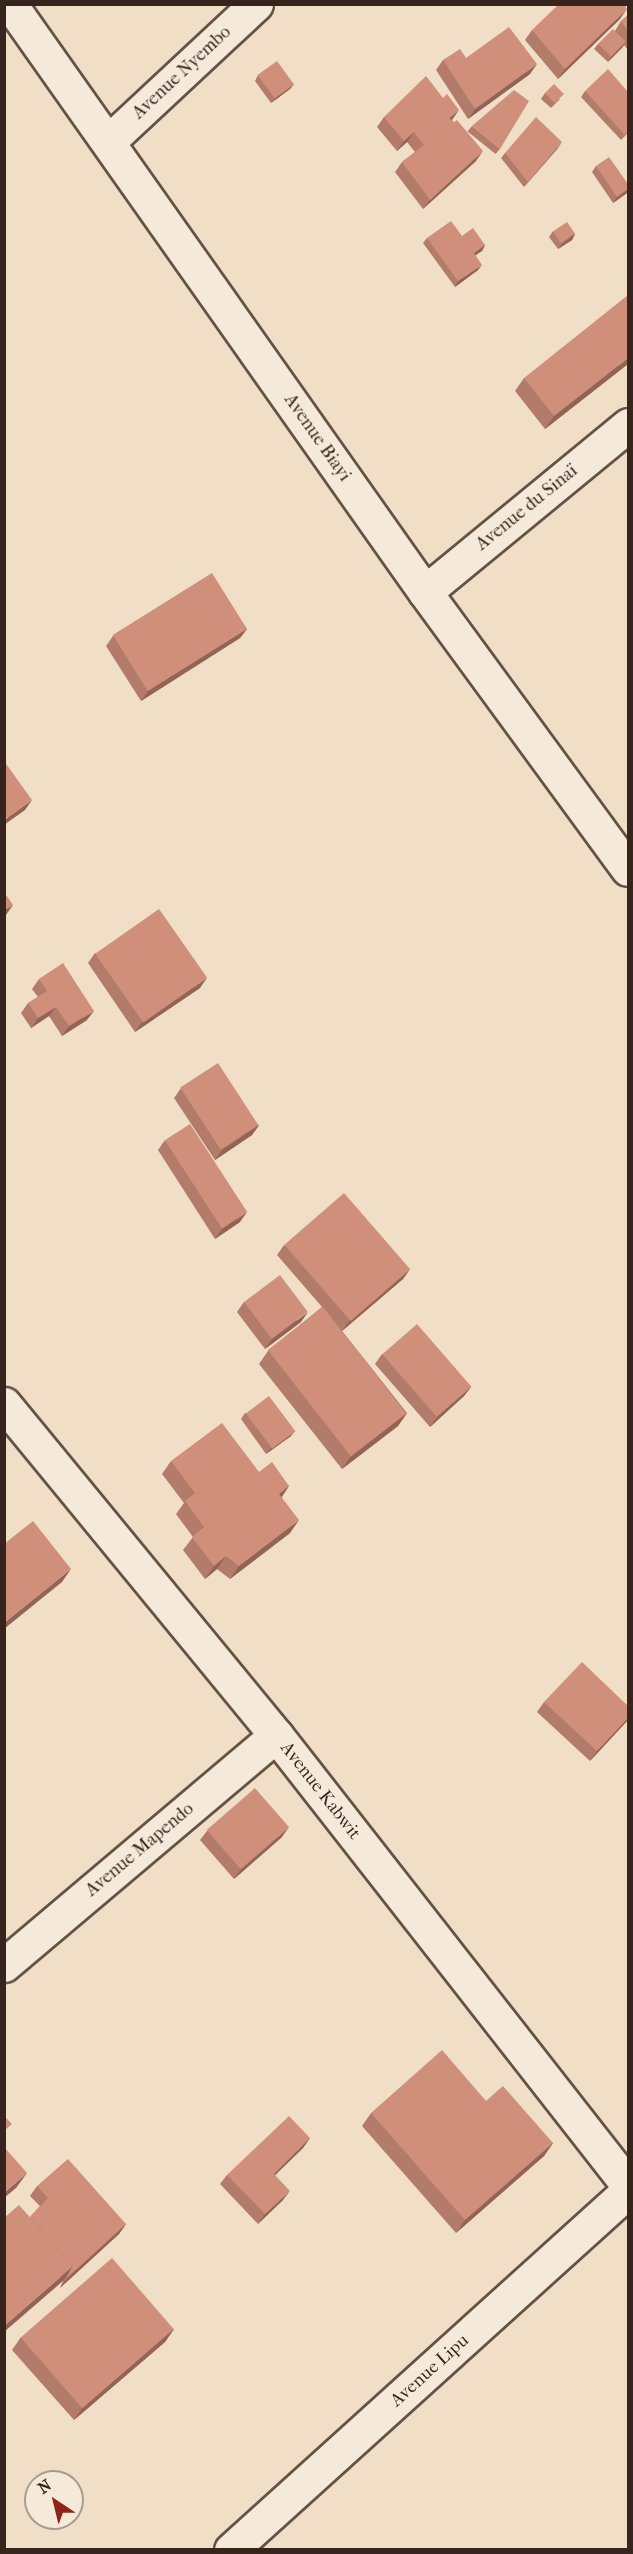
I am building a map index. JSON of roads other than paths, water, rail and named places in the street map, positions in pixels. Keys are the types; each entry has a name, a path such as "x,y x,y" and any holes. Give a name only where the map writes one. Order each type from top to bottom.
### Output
{"street":[{"name":"Avenue Biayi","path":"10,4 109,141 425,592 628,869"},
{"name":"Avenue Nyembo","path":"109,141 256,4"},
{"name":"Avenue du Sinaï","path":"425,592 628,425"},
{"name":"Avenue Kabwit","path":"4,1404 276,1735 628,2185"},
{"name":"Avenue Mapendo","path":"4,1965 276,1735"},
{"name":"Avenue Lipu","path":"231,2550 628,2191"}]}
